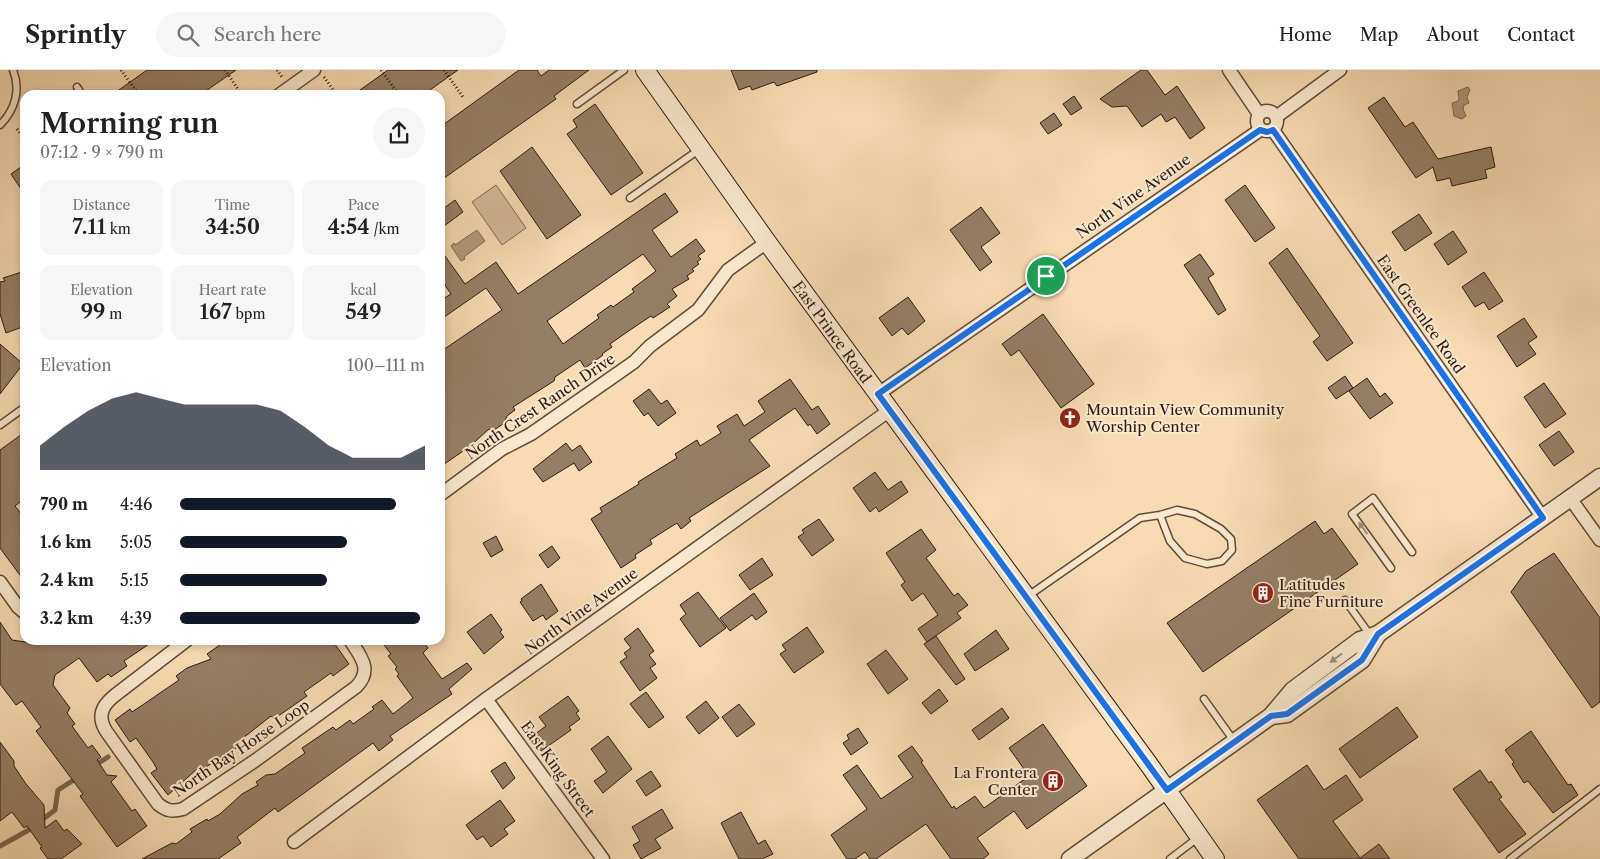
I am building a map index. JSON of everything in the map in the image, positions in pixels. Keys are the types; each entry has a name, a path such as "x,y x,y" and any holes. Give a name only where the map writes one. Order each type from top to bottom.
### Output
{"main road":[{"name":"East Prince Road","path":"645,70 767,242 1167,790 1215,859"}],"street":[{"path":"286,90 314,70"},
{"path":"1229,70 1259,114 1257,124 1267,130 1277,124 1276,117 1268,111 1259,114"},
{"path":"1276,117 1340,70"},
{"name":"North Vine Avenue","path":"878,394 1267,130"},
{"name":"East Greenlee Road","path":"1267,130 1543,518"},
{"name":"North Crest Ranch Drive","path":"445,491 502,449 531,434 634,362 650,346 698,310 728,270 767,242"},
{"name":"North Vine Avenue","path":"294,842 486,699 890,410"},
{"path":"1070,859 1271,716 1287,714 1362,660 1374,635 1600,478"},
{"path":"1570,498 1600,540"},
{"path":"0,582 20,609"},
{"name":"North Bay Horse Loop","path":"180,645 114,696 104,705 100,714 106,731 158,804 174,812 183,809 256,760 356,687 365,674 364,664 353,645"},
{"name":"East King Street","path":"486,699 603,859"}],"lane":[{"path":"0,125 9,115 17,95 12,70"},
{"path":"576,104 624,70"},
{"path":"630,198 700,149"},
{"path":"0,425 20,411"},
{"path":"1391,568 1352,514 1373,498 1412,552"},
{"path":"1027,598 1140,518 1176,510 1195,514 1221,529 1231,539 1232,550 1222,561 1207,564 1185,558 1170,541 1160,515"},
{"path":"1345,600 1374,635"},
{"path":"1204,699 1235,742"},
{"path":"1510,859 1600,789"},
{"path":"1170,859 1200,837"}],"path":[{"path":"121,70 135,90"},
{"path":"224,70 238,90"},
{"path":"320,70 334,90"},
{"path":"381,70 395,90"},
{"path":"444,70 463,97"},
{"path":"17,129 20,133"}],"shaded area":[{"path":"1468,87 1470,90 1467,97 1469,103 1464,105 1463,109 1466,116 1462,119 1454,116 1452,103 1458,101 1458,91"},
{"path":"496,185 526,228 502,245 472,202"},
{"path":"477,230 485,241 461,261 451,246"}],"building":[{"path":"147,70 236,70 207,90 119,90"},
{"path":"388,70 458,70 430,90 360,90"},
{"path":"519,70 537,70 541,76 549,70 589,70 554,96 556,99 445,177 445,123"},
{"path":"731,70 817,70 817,72 777,86 774,82 752,90 750,86 739,90"},
{"path":"1141,70 1147,70 1165,95 1177,86 1205,128 1190,139 1175,117 1166,122 1161,114 1142,127 1127,106 1112,107 1100,99"},
{"path":"1074,96 1082,108 1071,115 1063,104"},
{"path":"1384,97 1405,127 1413,122 1438,159 1491,147 1495,167 1485,170 1487,178 1452,186 1450,178 1437,181 1433,167 1416,178 1368,108"},
{"path":"595,104 643,173 611,195 567,134 577,127 573,120"},
{"path":"1054,113 1062,125 1048,134 1040,123"},
{"path":"532,147 581,215 547,239 500,171"},
{"path":"20,168 20,188 11,174"},
{"path":"1245,185 1275,228 1255,242 1225,200"},
{"path":"665,193 678,212 652,230 671,257 696,239 705,251 698,256 701,259 697,262 699,264 692,269 694,271 687,276 689,279 672,289 677,296 667,304 670,307 653,318 651,316 610,344 612,347 585,368 580,360 555,377 554,381 513,407 515,410 507,416 503,424 491,432 489,429 469,447 445,464 445,349 502,310 486,288 445,317 445,298 451,294 445,285 445,256 465,284 496,262 518,294","holes":["643,254 656,271 632,289 634,292 613,307 611,305 597,315 599,318 563,344 547,321"]},
{"path":"455,200 463,212 445,225 445,207"},
{"path":"981,207 1000,233 981,247 992,262 980,271 950,230"},
{"path":"1419,214 1432,233 1405,251 1392,232"},
{"path":"1453,231 1467,252 1448,265 1434,244"},
{"path":"1287,248 1353,343 1327,361 1313,342 1320,336 1269,263"},
{"path":"1200,254 1214,274 1208,278 1226,310 1218,315 1184,265"},
{"path":"1484,272 1503,301 1489,310 1484,302 1475,307 1462,287"},
{"path":"20,273 20,328 6,333 0,314 0,282 5,281 3,278"},
{"path":"908,297 925,321 908,335 902,328 892,336 879,318"},
{"path":"1043,314 1094,384 1061,408 1019,350 1011,356 1002,344"},
{"path":"1524,318 1537,337 1528,343 1536,354 1517,367 1497,336"},
{"path":"0,344 20,361 20,368 0,394"},
{"path":"1345,376 1353,388 1336,399 1328,388"},
{"path":"1367,378 1380,397 1385,393 1393,403 1370,419 1349,391"},
{"path":"790,379 812,410 818,406 830,424 817,434 810,424 808,426 795,408 749,440 770,466 689,518 691,521 681,529 677,523 650,540 652,544 635,555 636,558 621,568 591,519 602,512 600,508 677,458 675,454 697,440 700,446 721,433 717,426 737,414 744,426 765,412 758,401"},
{"path":"1544,383 1566,414 1545,428 1524,397"},
{"path":"649,389 661,404 667,400 676,413 658,426 648,413 644,416 633,401"},
{"path":"1559,431 1574,452 1554,466 1539,445"},
{"path":"20,436 20,502 15,506 20,512 20,575 0,548 0,450"},
{"path":"566,443 572,451 580,445 592,462 579,471 574,463 543,482 533,469"},
{"path":"875,472 888,490 901,481 908,492 879,512 876,507 870,512 853,488"},
{"path":"819,519 834,540 812,556 798,537 804,533 802,530"},
{"name":"Latitudes Fine Furniture","path":"1315,521 1324,534 1332,528 1358,564 1203,672 1167,623"},
{"path":"921,529 936,550 926,558 954,596 958,593 968,605 957,613 961,618 927,642 918,629 938,615 923,593 912,601 901,585 905,582 886,553"},
{"path":"496,536 503,550 491,557 483,543"},
{"path":"552,546 560,558 548,568 539,555"},
{"path":"1554,553 1600,618 1600,702 1592,708 1511,592 1526,571"},
{"path":"762,558 773,575 750,590 739,575"},
{"path":"541,584 558,611 546,620 543,615 533,621 520,602 522,601 521,599"},
{"path":"698,592 726,628 700,647 680,619 686,614 680,605"},
{"path":"754,593 767,612 756,620 752,615 730,631 720,618"},
{"path":"491,614 502,630 500,632 504,637 484,654 467,632"},
{"path":"0,622 12,640 20,641 20,645 148,645 124,661 127,666 111,677 108,674 97,682 79,658 55,675 53,685 70,708 67,713 75,724 72,726 88,748 92,745 101,757 97,760 107,775 117,776 111,782 132,811 135,809 147,826 117,847 80,796 83,794 36,731 41,727 22,701 16,705 0,684"},
{"path":"807,627 824,652 794,673 780,654 786,650 782,645"},
{"path":"638,628 654,651 649,655 656,664 650,668 657,678 640,691 620,662 627,657 624,653 631,648 624,639"},
{"path":"996,630 1009,649 975,671 964,654"},
{"path":"936,636 965,679 956,685 924,644"},
{"path":"220,645 336,645 349,664 333,676 331,673 304,692 307,696 274,719 271,716 238,742 232,756 229,751 199,772 197,769 168,795 151,773 157,769 153,762 136,738 130,742 115,720 130,709 132,712 179,680 176,676 187,668 211,659 207,654"},
{"path":"384,645 426,645 428,648 423,653 442,679 467,663 472,669 449,689 452,694 390,736 393,740 379,751 373,743 278,812 275,808 237,837 241,843 218,859 142,859 172,843 176,844 192,832 190,829 220,814 242,794 258,785 256,782 266,775 275,774 305,753 302,748 333,727 336,730 350,720 353,724 374,709 372,707 382,700 393,714 413,698 397,676 399,674 395,669 397,667 388,656 391,654"},
{"path":"886,650 908,679 888,694 867,664"},
{"path":"939,689 948,701 931,714 922,703"},
{"path":"646,692 664,717 649,728 630,704"},
{"path":"568,696 579,711 576,713 580,719 569,727 571,730 541,751 531,737 546,726 539,717"},
{"path":"706,701 719,718 699,734 686,717"},
{"path":"739,704 755,724 737,737 722,717"},
{"path":"1397,707 1418,737 1360,778 1339,749"},
{"path":"1002,708 1009,718 979,740 972,730"},
{"path":"1043,724 1087,786 1027,829 1014,811 977,838 989,854 983,859 951,859 926,824 876,859 870,859 865,852 855,859 847,859 831,835 867,809 843,775 857,765 881,799 913,777 898,756 912,746 952,808 954,806 956,809 975,796 984,808 1029,776 1009,748"},
{"path":"858,728 868,743 851,755 843,743 849,739 847,735"},
{"path":"1531,731 1568,785 1571,784 1578,795 1553,813 1528,781 1524,783 1512,764 1514,762 1505,750"},
{"path":"608,736 632,769 603,793 594,781 607,772 591,749"},
{"path":"0,742 14,761 14,766 26,784 44,805 45,828 56,820 64,831 67,829 82,844 61,859 48,859 27,826 24,828 12,812 0,821"},
{"path":"505,762 515,778 503,789 491,771"},
{"path":"1307,765 1324,790 1346,775 1363,800 1333,821 1360,858 1379,844 1390,859 1299,859 1257,800"},
{"path":"1480,770 1489,783 1491,781 1502,797 1499,799 1526,834 1499,853 1453,789"},
{"path":"651,771 661,786 646,796 636,781"},
{"path":"500,800 515,821 504,829 508,834 491,847 483,836 477,840 466,825"},
{"path":"662,809 673,828 655,839 661,848 641,859 633,845 640,841 632,827"},
{"path":"741,812 758,844 765,840 773,854 762,859 739,859 721,823"}],"waterway":[{"path":"94,766 108,757"},
{"path":"0,846 27,831 55,810 58,790 77,778"}],"place":[{"name":"Mountain View Community Worship Center","path":"1070,418"},
{"name":"Latitudes Fine Furniture","path":"1263,593"},
{"name":"La Frontera Center","path":"1053,781"}],"route":[{"path":"1260,130 1267,132 1273,130 1543,518 1378,634 1362,660 1287,714 1271,716 1167,790 878,394 1046,276 1243,140 1260,130"}]}
